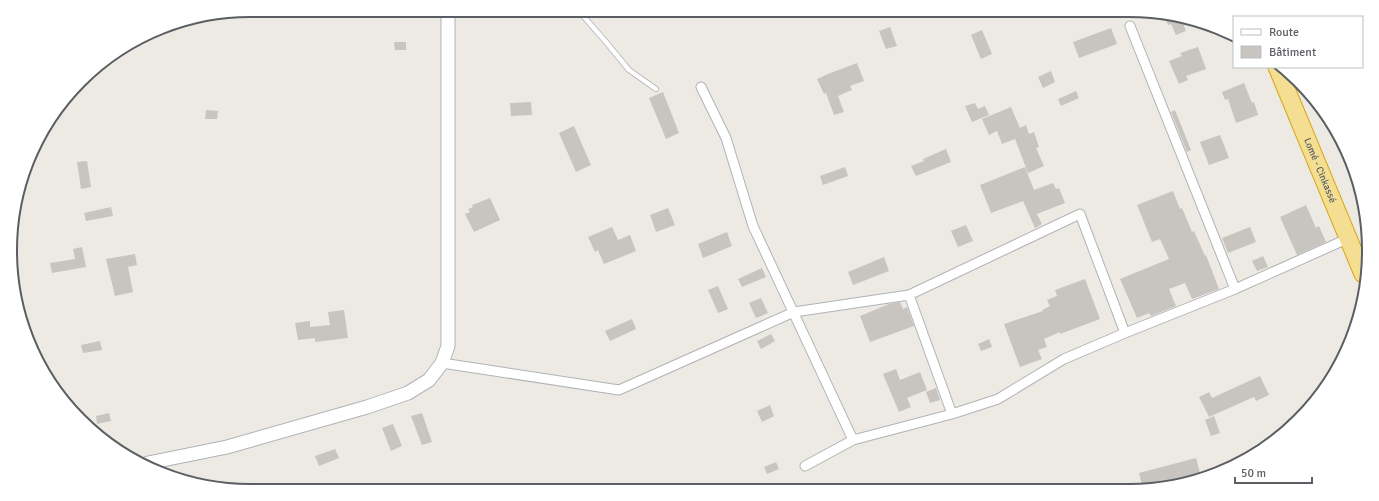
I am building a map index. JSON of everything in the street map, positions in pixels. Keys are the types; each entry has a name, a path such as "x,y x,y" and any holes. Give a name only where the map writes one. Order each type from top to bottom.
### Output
{"highway":[{"name":"Lomé - Cinkassé","path":"1278,71 1360,261"}],"street":[{"path":"152,462 227,447 367,407 408,393 429,380 442,363 448,346 448,17"},
{"path":"1130,26 1235,289"},
{"path":"701,87 726,138 754,226 853,440"},
{"path":"442,363 619,390 794,312 910,295 1080,214 1125,333"},
{"path":"805,466 853,440 952,414 998,399 1064,359 1235,289 1349,238"},
{"path":"910,295 952,414"}],"lane":[{"path":"584,17 629,70 656,89"}],"building":[{"path":"1166,20 1183,23 1186,31 1176,35 1171,24 1168,25"},
{"path":"890,27 897,46 886,49 879,31"},
{"path":"1111,28 1117,44 1079,58 1073,42"},
{"path":"982,30 992,54 981,59 971,35"},
{"path":"394,42 406,42 406,50 395,50"},
{"path":"1198,47 1206,69 1186,76 1188,80 1179,84 1169,61 1182,56 1180,53"},
{"path":"857,63 864,81 850,86 852,90 838,96 844,112 834,115 826,93 824,94 817,79"},
{"path":"1051,71 1055,82 1043,88 1038,77"},
{"path":"1244,83 1252,103 1254,102 1258,115 1236,123 1228,99 1225,100 1222,92"},
{"path":"1076,91 1079,98 1061,106 1058,99"},
{"path":"663,92 679,133 666,139 649,98"},
{"path":"531,102 532,115 511,116 510,103"},
{"path":"975,103 978,109 985,106 989,115 972,122 965,106"},
{"path":"1011,107 1020,128 1026,125 1029,134 1034,132 1039,147 1036,148 1044,166 1028,173 1015,139 1002,144 997,131 989,135 982,119"},
{"path":"206,110 218,111 217,119 205,119"},
{"path":"1175,110 1191,150 1187,152 1171,112"},
{"path":"574,126 591,165 576,172 559,133"},
{"path":"1220,135 1229,158 1209,165 1200,142"},
{"path":"946,149 951,162 916,176 911,166"},
{"path":"87,161 91,187 81,189 77,162"},
{"path":"845,167 848,176 823,185 820,176"},
{"path":"1025,167 1034,190 1053,183 1056,189 1059,188 1065,203 1037,214 1042,224 1035,228 1023,201 991,213 980,185"},
{"path":"1173,191 1180,209 1182,208 1192,232 1194,231 1205,256 1206,255 1219,289 1192,299 1185,283 1169,289 1176,306 1151,316 1149,313 1137,318 1120,279 1169,259 1160,239 1152,242 1137,205"},
{"path":"490,198 500,220 474,232 465,214 470,212 468,209 473,207 472,205"},
{"path":"1306,205 1316,228 1319,226 1326,242 1297,255 1280,217"},
{"path":"111,207 113,216 86,221 84,213"},
{"path":"668,208 675,225 656,232 650,215"},
{"path":"966,225 973,241 958,247 951,231"},
{"path":"612,227 618,240 630,235 636,251 604,264 598,250 595,252 588,237"},
{"path":"1250,227 1256,242 1228,253 1222,238"},
{"path":"727,232 732,246 703,258 698,244"},
{"path":"82,247 86,267 52,273 50,263 75,259 73,249"},
{"path":"135,254 137,265 128,267 133,292 115,296 106,259"},
{"path":"1263,256 1268,267 1257,271 1252,261"},
{"path":"884,257 889,271 853,285 848,272"},
{"path":"762,268 766,277 742,287 738,279"},
{"path":"1085,279 1100,319 1060,334 1060,332 1044,339 1047,347 1038,350 1042,359 1020,367 1004,324 1043,311 1042,310 1050,306 1047,300 1057,296 1055,290"},
{"path":"718,286 728,309 718,313 708,290"},
{"path":"761,298 768,313 756,318 749,303"},
{"path":"900,302 903,309 907,307 914,326 870,342 860,316 889,304"},
{"path":"344,310 348,338 315,342 315,338 298,340 295,323 310,321 310,327 330,325 328,312"},
{"path":"632,319 636,329 610,341 605,331"},
{"path":"771,334 775,341 761,349 757,341"},
{"path":"989,339 992,347 981,351 978,344"},
{"path":"100,341 102,350 83,353 81,345"},
{"path":"896,369 900,380 920,372 927,390 907,398 911,407 899,412 883,374"},
{"path":"1260,376 1269,395 1256,401 1254,397 1209,417 1199,397 1209,392 1212,398"},
{"path":"936,388 940,400 930,403 926,392"},
{"path":"770,405 774,416 762,422 757,411"},
{"path":"109,413 111,421 97,424 96,416"},
{"path":"422,413 432,442 422,445 411,416"},
{"path":"1214,416 1220,433 1211,436 1205,420"},
{"path":"393,424 402,446 391,451 382,428"},
{"path":"335,449 339,458 319,466 315,456"},
{"path":"1196,458 1200,473 1174,480 1142,484 1139,473"},
{"path":"776,462 779,469 767,474 764,467"}]}
